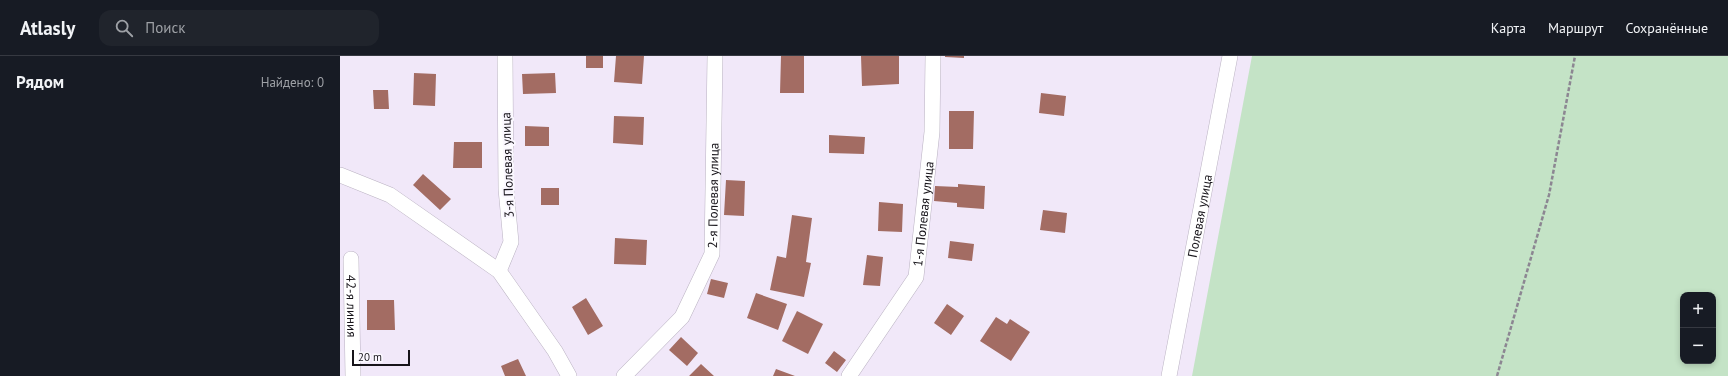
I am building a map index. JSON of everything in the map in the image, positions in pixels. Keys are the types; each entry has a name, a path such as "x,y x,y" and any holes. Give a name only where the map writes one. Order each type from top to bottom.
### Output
{"street":[{"name":"3-я Полевая улица","path":"499,271 510,242 506,189 505,56"},
{"name":"2-я Полевая улица","path":"624,376 682,318 712,254 715,56"},
{"name":"1-я Полевая улица","path":"849,376 916,276 932,132 933,56"},
{"name":"Полевая улица","path":"1169,376 1230,56"},
{"path":"340,175 390,195 499,271 555,351 568,376"},
{"name":"42-я линия","path":"351,259 353,376"}],"path":[{"path":"1497,376 1549,195 1575,56"}],"green space":[{"path":"1252,56 1728,56 1728,376 1192,376"}],"building":[{"path":"586,56 603,56 603,68 586,68"},
{"path":"616,56 644,56 642,84 614,82"},
{"path":"781,56 804,56 804,93 780,93"},
{"path":"861,56 899,56 899,84 862,86"},
{"path":"964,56 964,58 945,57"},
{"path":"414,73 436,74 435,106 413,105"},
{"path":"555,73 556,93 523,94 522,74"},
{"path":"373,90 388,90 389,109 374,109"},
{"path":"1041,93 1066,96 1064,116 1039,113"},
{"path":"949,111 974,111 973,149 949,149"},
{"path":"614,116 644,117 643,145 613,143"},
{"path":"525,126 549,127 549,146 525,146"},
{"path":"829,135 865,137 864,154 829,153"},
{"path":"454,142 482,142 482,168 453,168"},
{"path":"423,174 451,199 440,210 413,185"},
{"path":"726,180 745,181 744,216 724,215"},
{"path":"958,184 985,186 984,209 957,207 957,203 934,201 935,186 958,187"},
{"path":"541,188 559,188 559,205 541,205"},
{"path":"879,202 903,204 902,232 878,231"},
{"path":"1043,210 1067,213 1065,233 1040,230"},
{"path":"792,215 812,218 806,262 811,263 804,297 770,290 777,256 786,258"},
{"path":"615,238 647,240 646,265 614,264"},
{"path":"950,241 974,244 972,261 948,258"},
{"path":"867,255 883,257 880,286 863,285"},
{"path":"711,279 728,283 724,298 707,294"},
{"path":"756,293 787,304 778,330 747,318"},
{"path":"586,298 603,326 588,335 572,307"},
{"path":"367,300 394,300 395,330 367,330"},
{"path":"947,304 964,316 951,335 934,323"},
{"path":"797,311 823,324 808,354 782,341"},
{"path":"996,317 1007,324 1010,319 1030,332 1011,361 980,341"},
{"path":"681,337 698,353 687,366 669,350"},
{"path":"834,351 846,360 837,372 825,363"},
{"path":"518,359 526,376 505,376 501,366"},
{"path":"701,364 714,376 689,376"},
{"path":"776,369 795,376 773,376"}]}
